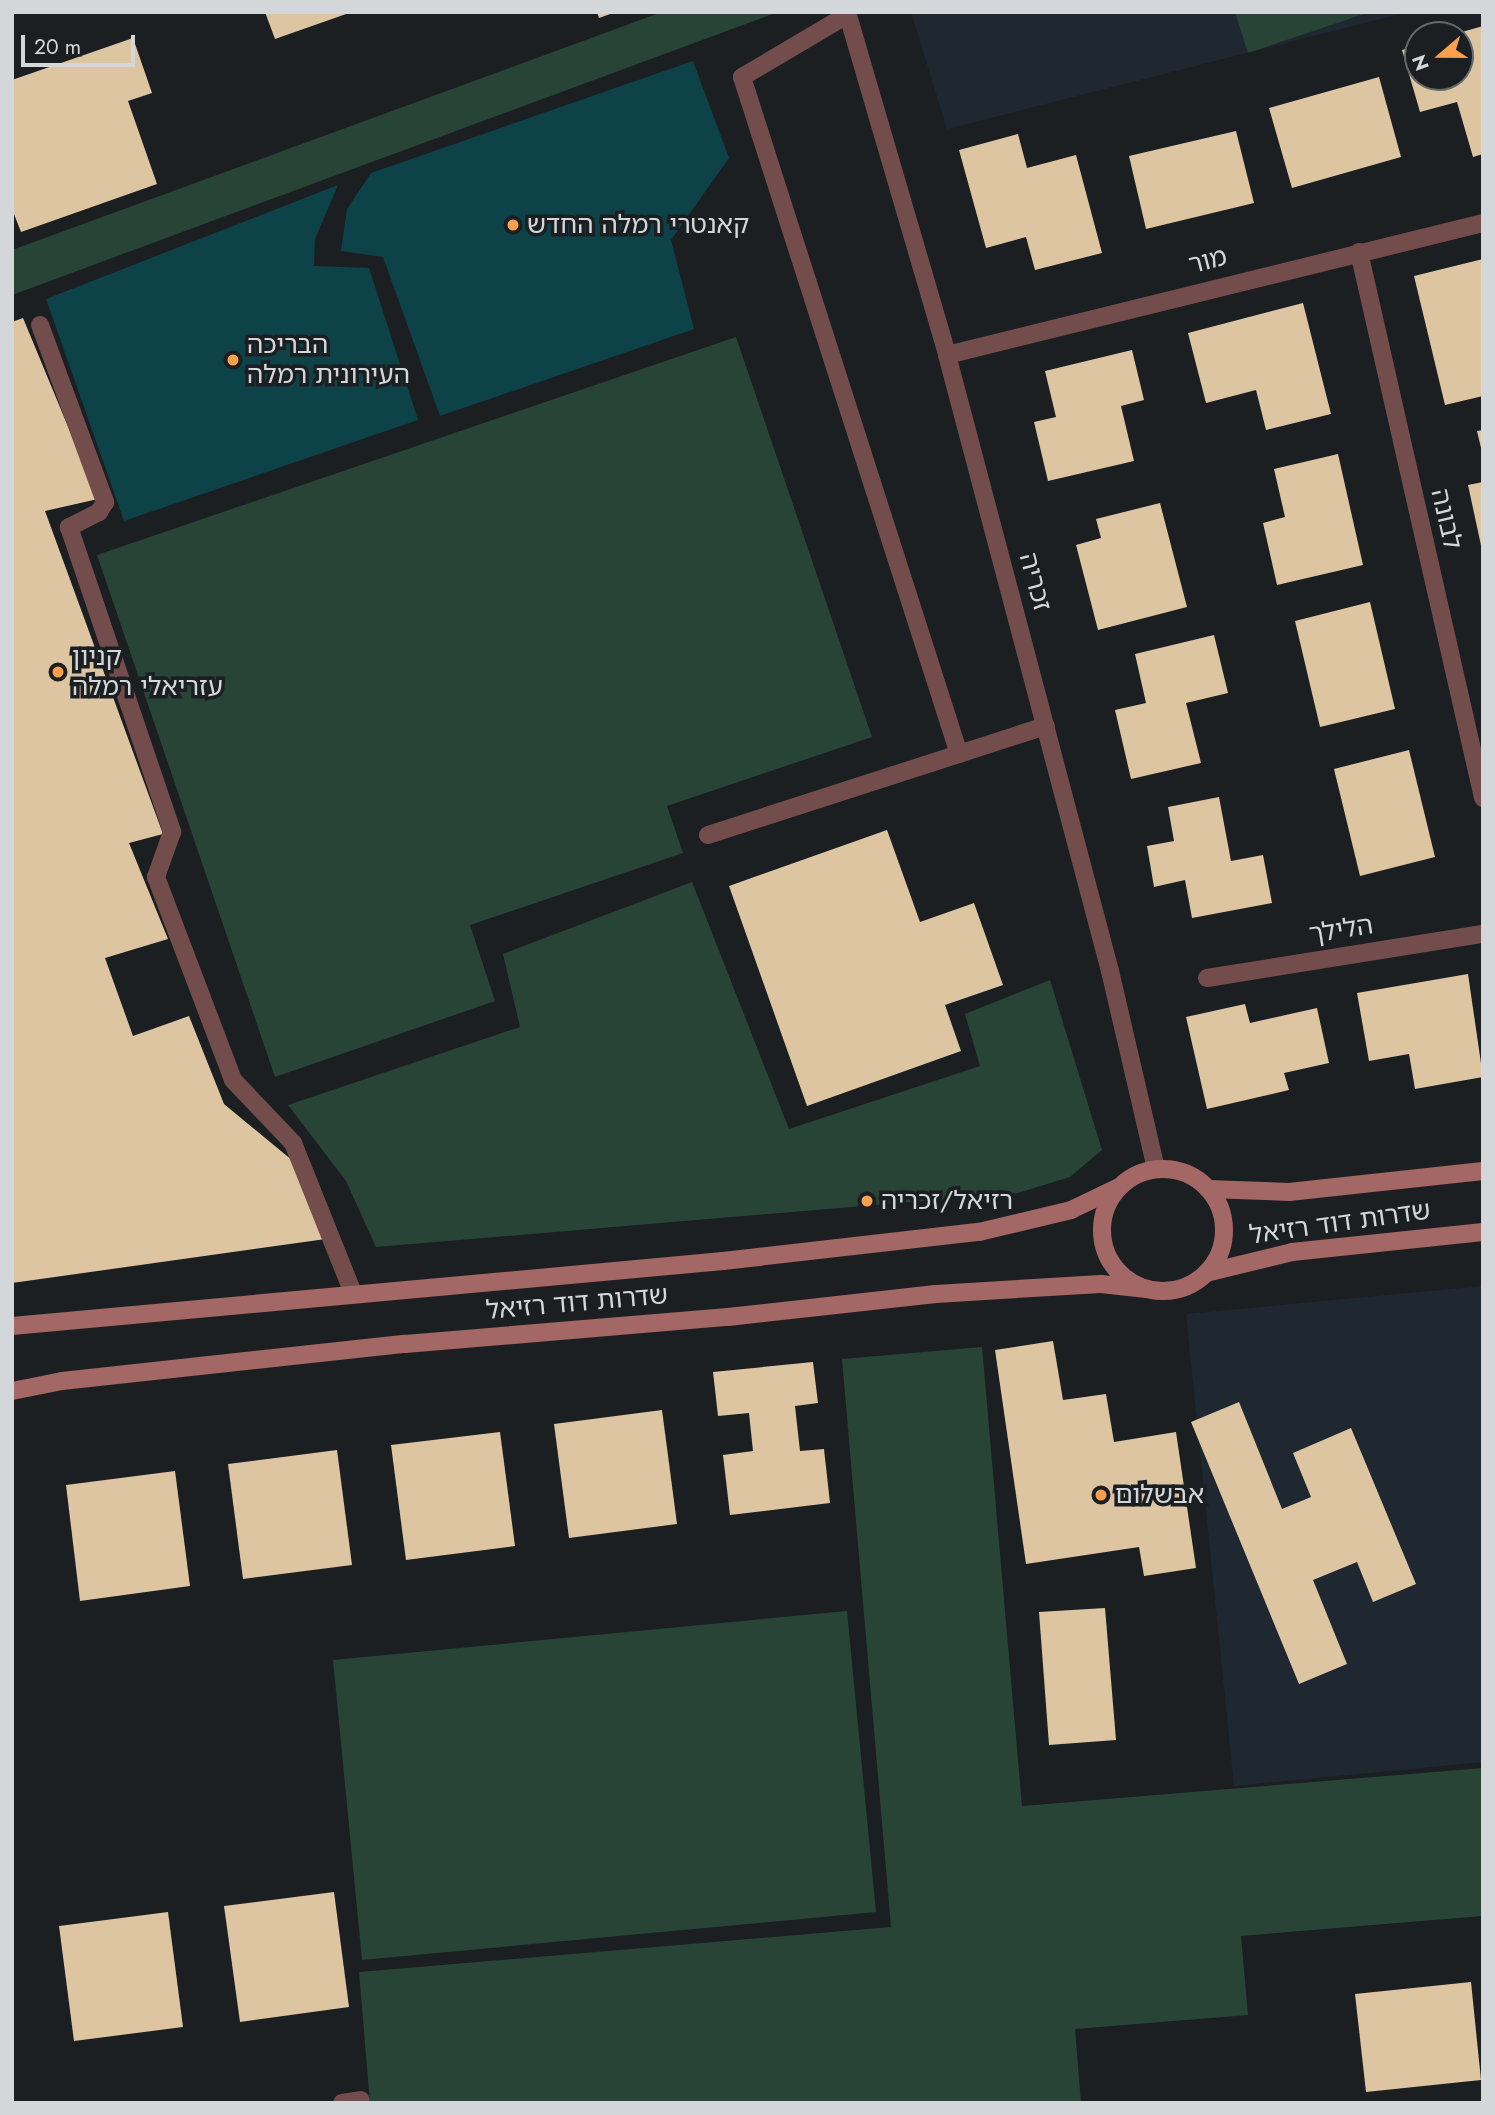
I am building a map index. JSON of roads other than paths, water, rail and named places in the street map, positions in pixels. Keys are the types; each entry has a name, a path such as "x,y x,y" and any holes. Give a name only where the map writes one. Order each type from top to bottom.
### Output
{"main road":[{"path":"1156,1169 1175,1170 1208,1189 1223,1222 1217,1258 1206,1273 1179,1289 1147,1290 1128,1281 1113,1266 1104,1246 1101,1226 1107,1205 1119,1187 1136,1175 1156,1169"},
{"name":"שדרות דוד רזיאל","path":"1208,1189 1289,1192 1483,1171"},
{"name":"שדרות דוד רזיאל","path":"12,1326 723,1261 979,1232 1071,1210 1119,1187"},
{"name":"שדרות דוד רזיאל","path":"1206,1273 1292,1252 1483,1231"},
{"name":"שדרות דוד רזיאל","path":"12,1391 62,1381 378,1347 729,1317 936,1294 1078,1285 1147,1290"}],"street":[{"name":"זכריה","path":"847,14 947,355 1046,726 1156,1169"},
{"path":"847,14 742,77 959,754"},
{"name":"מור","path":"947,355 1483,223"},
{"name":"לבונה","path":"1359,252 1483,798"},
{"path":"40,324 105,502 99,512 69,527 172,832 156,877 233,1080 293,1143 354,1293"},
{"path":"708,835 1046,726"},
{"name":"הלילך","path":"1207,978 1483,934"},
{"path":"342,2103 361,2100"}],"water":[{"name":"קאנטרי רמלה החדש","path":"693,61 729,158 671,240 694,329 440,416 383,257 341,251 347,209 371,173"},
{"name":"הבריכה העירונית רמלה","path":"338,185 315,239 314,266 369,268 418,420 124,521 46,299"}],"place":[{"name":"קאנטרי רמלה החדש","path":"513,225"},
{"name":"הבריכה העירונית רמלה","path":"233,360"},
{"name":"קניון עזריאלי רמלה","path":"58,672"},
{"name":"רזיאל/זכריה","path":"867,1201"},
{"name":"אבשלום","path":"1101,1495"}]}
